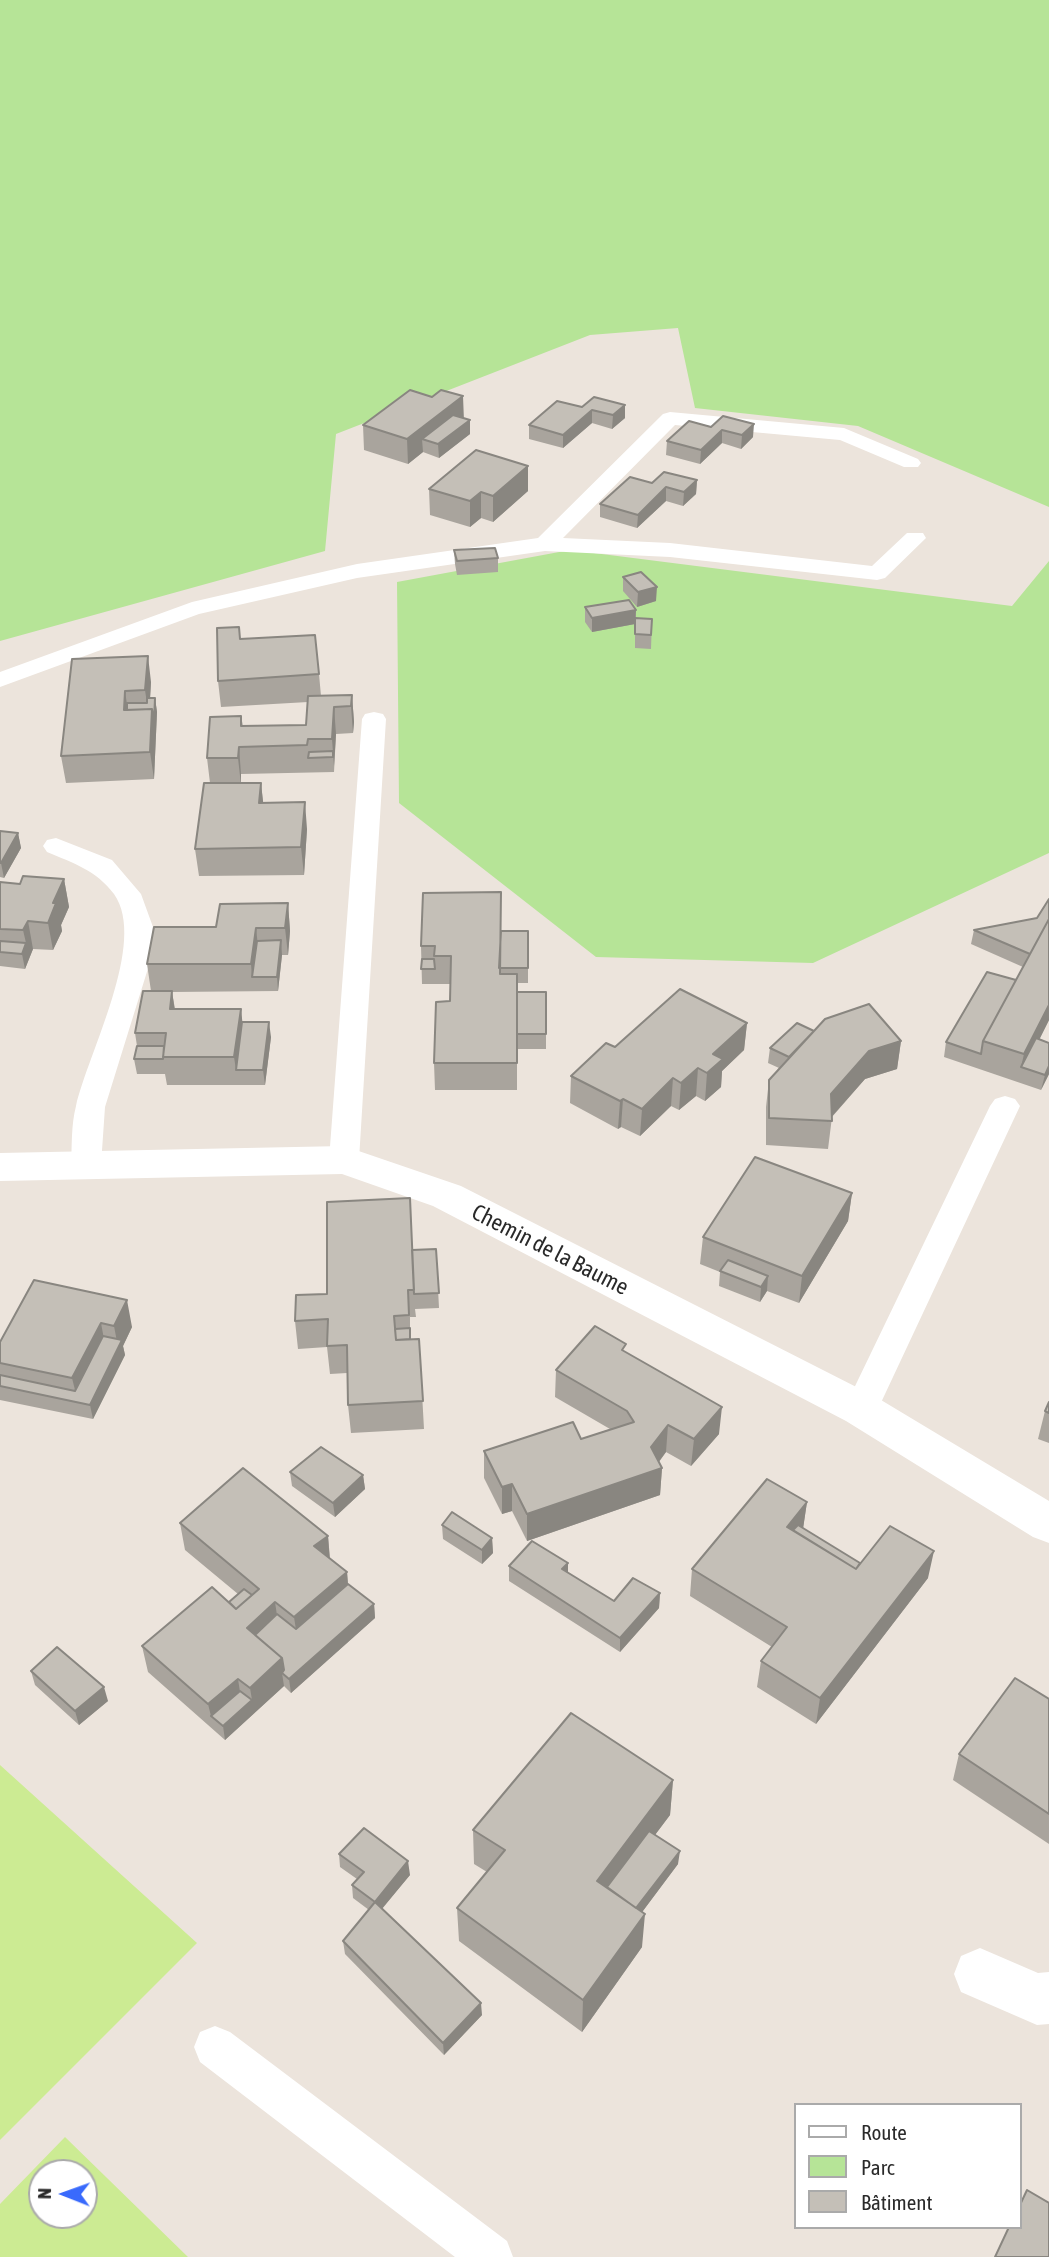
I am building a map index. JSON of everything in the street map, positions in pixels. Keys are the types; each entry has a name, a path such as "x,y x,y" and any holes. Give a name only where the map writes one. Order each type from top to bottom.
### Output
{"street":[{"name":"Chemin de la Baume","path":"0,1167 344,1160 447,1196 861,1409 1049,1524"},
{"path":"980,1974 1038,1999 1049,1998"}],"lane":[{"path":"545,544 670,418 844,434 911,464"},
{"path":"0,680 192,609 357,571 545,544 670,550 877,573 915,538"},
{"path":"344,1160 374,719"},
{"path":"56,846 103,866 128,894 139,927 136,962 90,1107 86,1165"},
{"path":"861,1409 1005,1105"},
{"path":"215,2047 491,2257"}],"green space":[{"path":"0,0 1049,0 1049,507 858,426 695,408 678,328 590,335 336,434 325,551 0,641"},
{"path":"570,550 1012,606 1049,561 1049,853 813,963 596,957 399,803 397,582"},
{"path":"0,1765 197,1943 0,2140"},
{"path":"65,2137 88,2159 44,2159"},
{"path":"98,2169 188,2257 0,2257 0,2204 28,2175 28,2229 98,2229"}],"building":[{"path":"410,390 432,397 441,390 463,396 407,439 363,425"},
{"path":"594,397 625,405 613,415 592,410 563,435 529,425 557,401 582,407"},
{"path":"453,415 470,420 438,444 422,439"},
{"path":"723,416 754,424 742,435 722,430 701,450 667,441 689,421 711,427"},
{"path":"476,450 528,466 493,496 481,492 470,501 429,489"},
{"path":"664,472 697,480 684,492 666,487 638,515 600,504 630,477 652,483"},
{"path":"495,548 498,558 457,561 454,550"},
{"path":"641,572 657,587 638,592 623,577"},
{"path":"629,600 636,610 592,618 585,607"},
{"path":"635,618 652,619 651,635 635,634"},
{"path":"239,627 240,639 315,635 319,674 218,681 217,628"},
{"path":"148,656 145,690 125,691 124,710 152,709 150,752 61,756 72,659"},
{"path":"352,695 351,706 334,707 332,739 308,739 307,745 239,747 238,758 207,758 210,717 241,716 241,726 306,725 308,696"},
{"path":"147,698 155,698 154,722 152,709 127,710 127,703 147,703"},
{"path":"333,751 333,757 308,758 309,752"},
{"path":"204,783 261,783 259,803 305,802 301,847 195,849"},
{"path":"0,831 18,833 1,863 0,863"},
{"path":"23,876 64,879 53,903 56,903 48,923 28,921 23,930 0,929 0,882 20,884"},
{"path":"501,892 500,974 517,974 517,1063 434,1063 436,1002 450,1001 451,956 434,956 435,946 421,946 423,893"},
{"path":"1049,899 1049,919 1030,954 974,930 1037,918"},
{"path":"288,903 285,928 256,928 251,964 147,964 154,927 216,927 220,904"},
{"path":"1049,919 1049,1005 1024,1054 983,1041"},
{"path":"501,931 528,931 528,968 499,968"},
{"path":"281,940 277,977 252,977 257,941"},
{"path":"0,941 26,943 22,954 0,952"},
{"path":"422,959 434,959 435,969 421,969"},
{"path":"987,972 1016,980 983,1041 981,1054 946,1042"},
{"path":"680,989 747,1023 713,1054 723,1059 707,1073 698,1068 681,1083 673,1078 642,1109 571,1076 606,1043 615,1047"},
{"path":"143,991 172,991 170,1009 241,1009 234,1057 163,1057 166,1033 135,1033"},
{"path":"517,992 546,992 546,1034 517,1034"},
{"path":"869,1004 901,1041 869,1051 831,1094 832,1121 769,1118 769,1080 825,1019"},
{"path":"242,1022 269,1022 263,1070 236,1070"},
{"path":"797,1023 814,1031 789,1057 770,1048"},
{"path":"1036,1038 1049,1043 1049,1066 1045,1075 1021,1067"},
{"path":"137,1046 164,1046 163,1059 134,1059"},
{"path":"755,1157 852,1193 802,1276 703,1237"},
{"path":"410,1198 414,1290 408,1290 409,1315 394,1316 396,1340 419,1339 423,1401 348,1405 347,1345 327,1346 328,1319 295,1321 296,1295 327,1294 327,1202"},
{"path":"436,1249 439,1293 414,1294 412,1250"},
{"path":"728,1260 768,1276 761,1287 720,1271"},
{"path":"34,1280 127,1300 114,1326 101,1323 72,1378 0,1363 0,1342"},
{"path":"595,1326 626,1344 622,1350 722,1407 694,1439 668,1425 651,1447 662,1468 527,1514 512,1484 502,1487 484,1451 573,1422 581,1439 634,1422 627,1411 556,1370"},
{"path":"410,1328 410,1339 396,1340 395,1329"},
{"path":"103,1336 122,1340 90,1405 0,1386 0,1375 75,1391"},
{"path":"321,1447 363,1475 333,1503 290,1472"},
{"path":"243,1468 328,1536 314,1546 347,1572 294,1617 275,1602 247,1628 282,1658 250,1688 238,1679 208,1704 142,1646 212,1587 236,1609 259,1589 180,1523"},
{"path":"767,1479 807,1502 787,1527 856,1569 890,1526 934,1551 820,1698 761,1661 787,1627 692,1569"},
{"path":"452,1512 492,1538 482,1550 442,1525"},
{"path":"798,1525 860,1563 856,1569 793,1530"},
{"path":"532,1541 568,1563 562,1569 614,1601 633,1578 660,1593 620,1638 509,1566"},
{"path":"348,1584 374,1604 289,1679 282,1673 282,1658 255,1635 277,1614 296,1629"},
{"path":"244,1589 252,1595 236,1609 229,1602"},
{"path":"57,1647 104,1687 75,1711 31,1671"},
{"path":"1015,1678 1049,1699 1049,1814 959,1754"},
{"path":"240,1691 252,1700 223,1726 211,1716"},
{"path":"571,1713 673,1780 597,1881 645,1914 583,2000 457,1908 505,1850 473,1830"},
{"path":"364,1828 408,1861 375,1902 352,1885 364,1872 339,1854"},
{"path":"649,1831 680,1851 636,1908 607,1887"},
{"path":"375,1902 481,2003 443,2043 343,1941"},
{"path":"1027,2190 1049,2203 1049,2257 995,2257 1008,2229 1021,2229 1021,2203"}]}
